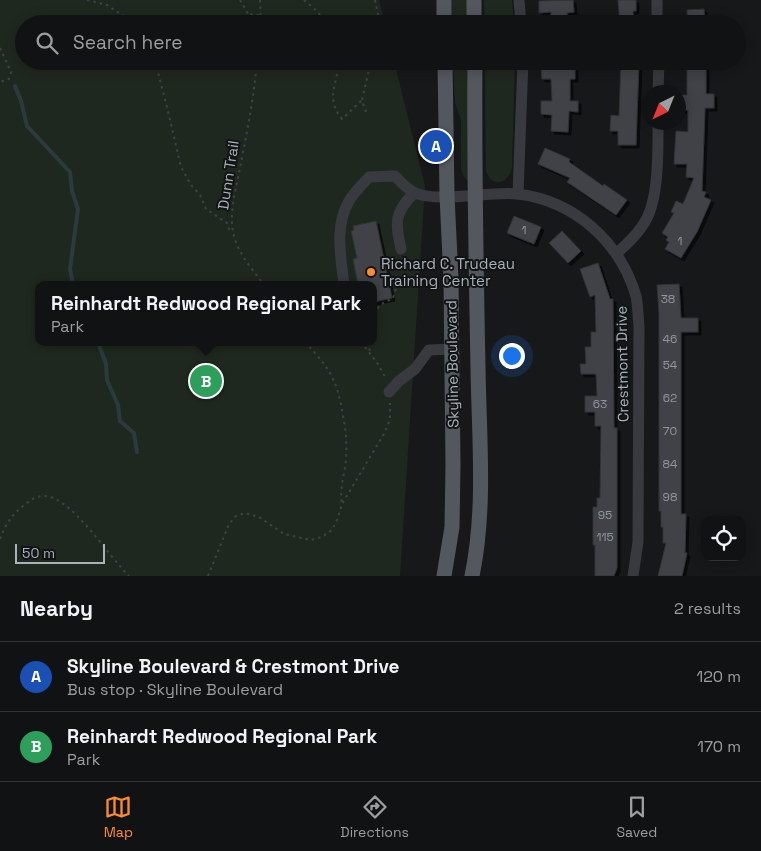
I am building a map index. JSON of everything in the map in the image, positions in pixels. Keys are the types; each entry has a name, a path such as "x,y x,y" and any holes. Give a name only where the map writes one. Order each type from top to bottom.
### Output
{"main road":[{"path":"444,0 444,15"},
{"path":"474,0 474,15"},
{"name":"Skyline Boulevard","path":"444,576 452,527 451,349 445,70"},
{"name":"Skyline Boulevard","path":"472,576 478,538 480,471 474,194 475,70"}],"street":[{"path":"519,0 520,15"},
{"path":"656,0 657,15"},
{"path":"518,194 523,70"},
{"path":"658,85 659,70"},
{"path":"616,253 633,239 648,218 656,188 658,130"},
{"path":"344,281 339,235 342,215 354,194 369,177 395,176 414,193 403,204 397,216 397,231 401,249"},
{"name":"Crestmont Drive","path":"414,193 432,196 518,194 549,202 568,210 586,222 616,253 626,270 636,298 639,326 638,542 633,576"},
{"path":"389,392 399,381 415,369 429,350 451,349"}],"path":[{"path":"87,0 107,5 122,15"},
{"path":"240,0 249,14 258,15 262,13 260,0"},
{"path":"304,0 320,15"},
{"path":"375,0 378,15"},
{"path":"0,48 12,72 9,79 0,82"},
{"path":"157,70 181,167 206,209 227,223 229,229 233,231"},
{"name":"Dunn Trail","path":"256,70 233,202 233,231 241,254 261,281"},
{"path":"336,70 332,97 342,119 362,100 370,70"},
{"path":"362,100 366,112"},
{"path":"377,310 380,305 393,298 396,288 407,278"},
{"path":"308,346 328,369 340,396 347,443 346,464 340,494 342,504"},
{"path":"208,576 229,524 236,516 245,513 260,518 284,534 311,540 322,537 332,530 342,504 385,432 390,419 389,392 384,374 365,346"},
{"path":"369,346 370,352"},
{"path":"0,539 6,522 31,499 45,496 58,499 74,512 129,576"}],"shaded area":[{"path":"0,0 379,0 383,15 15,15 15,70 396,70 425,186 400,576 0,576"},
{"path":"452,0 467,0 467,15 452,15"},
{"path":"484,0 512,0 513,15 485,15"},
{"path":"453,70 468,70 468,182 463,175 461,167 461,120 455,102"},
{"path":"485,70 515,70 512,167 507,177 500,182 492,180 486,170"}],"building":[{"path":"573,0 574,12 567,13 567,15 551,15 551,12 539,13 539,1"},
{"path":"618,0 636,0 636,11 633,11 633,15 619,15"},
{"path":"704,9 704,15 687,15 687,10"},
{"path":"541,70 575,70 575,79 570,79 570,101 578,101 578,112 569,111 568,132 551,131 552,115 541,114 541,101 552,101 551,79 542,79"},
{"path":"621,70 639,70 636,145 618,145 618,131 610,131 611,115 619,116"},
{"path":"687,70 706,70 706,94 714,94 714,108 705,108 702,191 706,192 704,197 711,200 697,232 681,258 665,249 669,242 666,240 668,237 662,233 674,213 671,212 676,201 683,204 694,178 686,177 687,164 674,164 676,131 688,132"},
{"path":"545,148 570,159 569,162 627,200 616,215 567,182 570,178 538,164"},
{"path":"514,216 541,227 534,244 507,233"},
{"name":"Richard C. Trudeau Training Center","path":"376,221 392,298 377,301 377,281 357,281 353,259 357,258 351,231 354,230 353,226"},
{"path":"562,231 581,251 568,263 549,243"},
{"path":"598,263 610,299 613,299 614,428 617,428 617,568 614,576 595,576 593,507 597,507 597,498 600,498 601,426 595,426 595,412 585,412 585,396 597,396 596,374 581,374 580,364 586,364 585,347 591,347 591,332 596,332 595,295 590,297 580,269"},
{"path":"679,284 681,318 698,318 698,332 681,332 681,514 686,514 685,553 687,553 682,576 658,576 666,543 663,543 661,511 659,511 659,314 657,285"}],"waterway":[{"path":"15,86 27,126 70,172 72,191 78,209 70,269 72,281"},
{"path":"99,346 106,364 107,380 118,405 120,421 134,433 137,452"}],"place":[{"name":"Skyline Boulevard & Crestmont Drive","path":"436,146"},
{"name":"Richard C. Trudeau Training Center","path":"371,272"},
{"name":"Reinhardt Redwood Regional Park","path":"206,381"}]}
